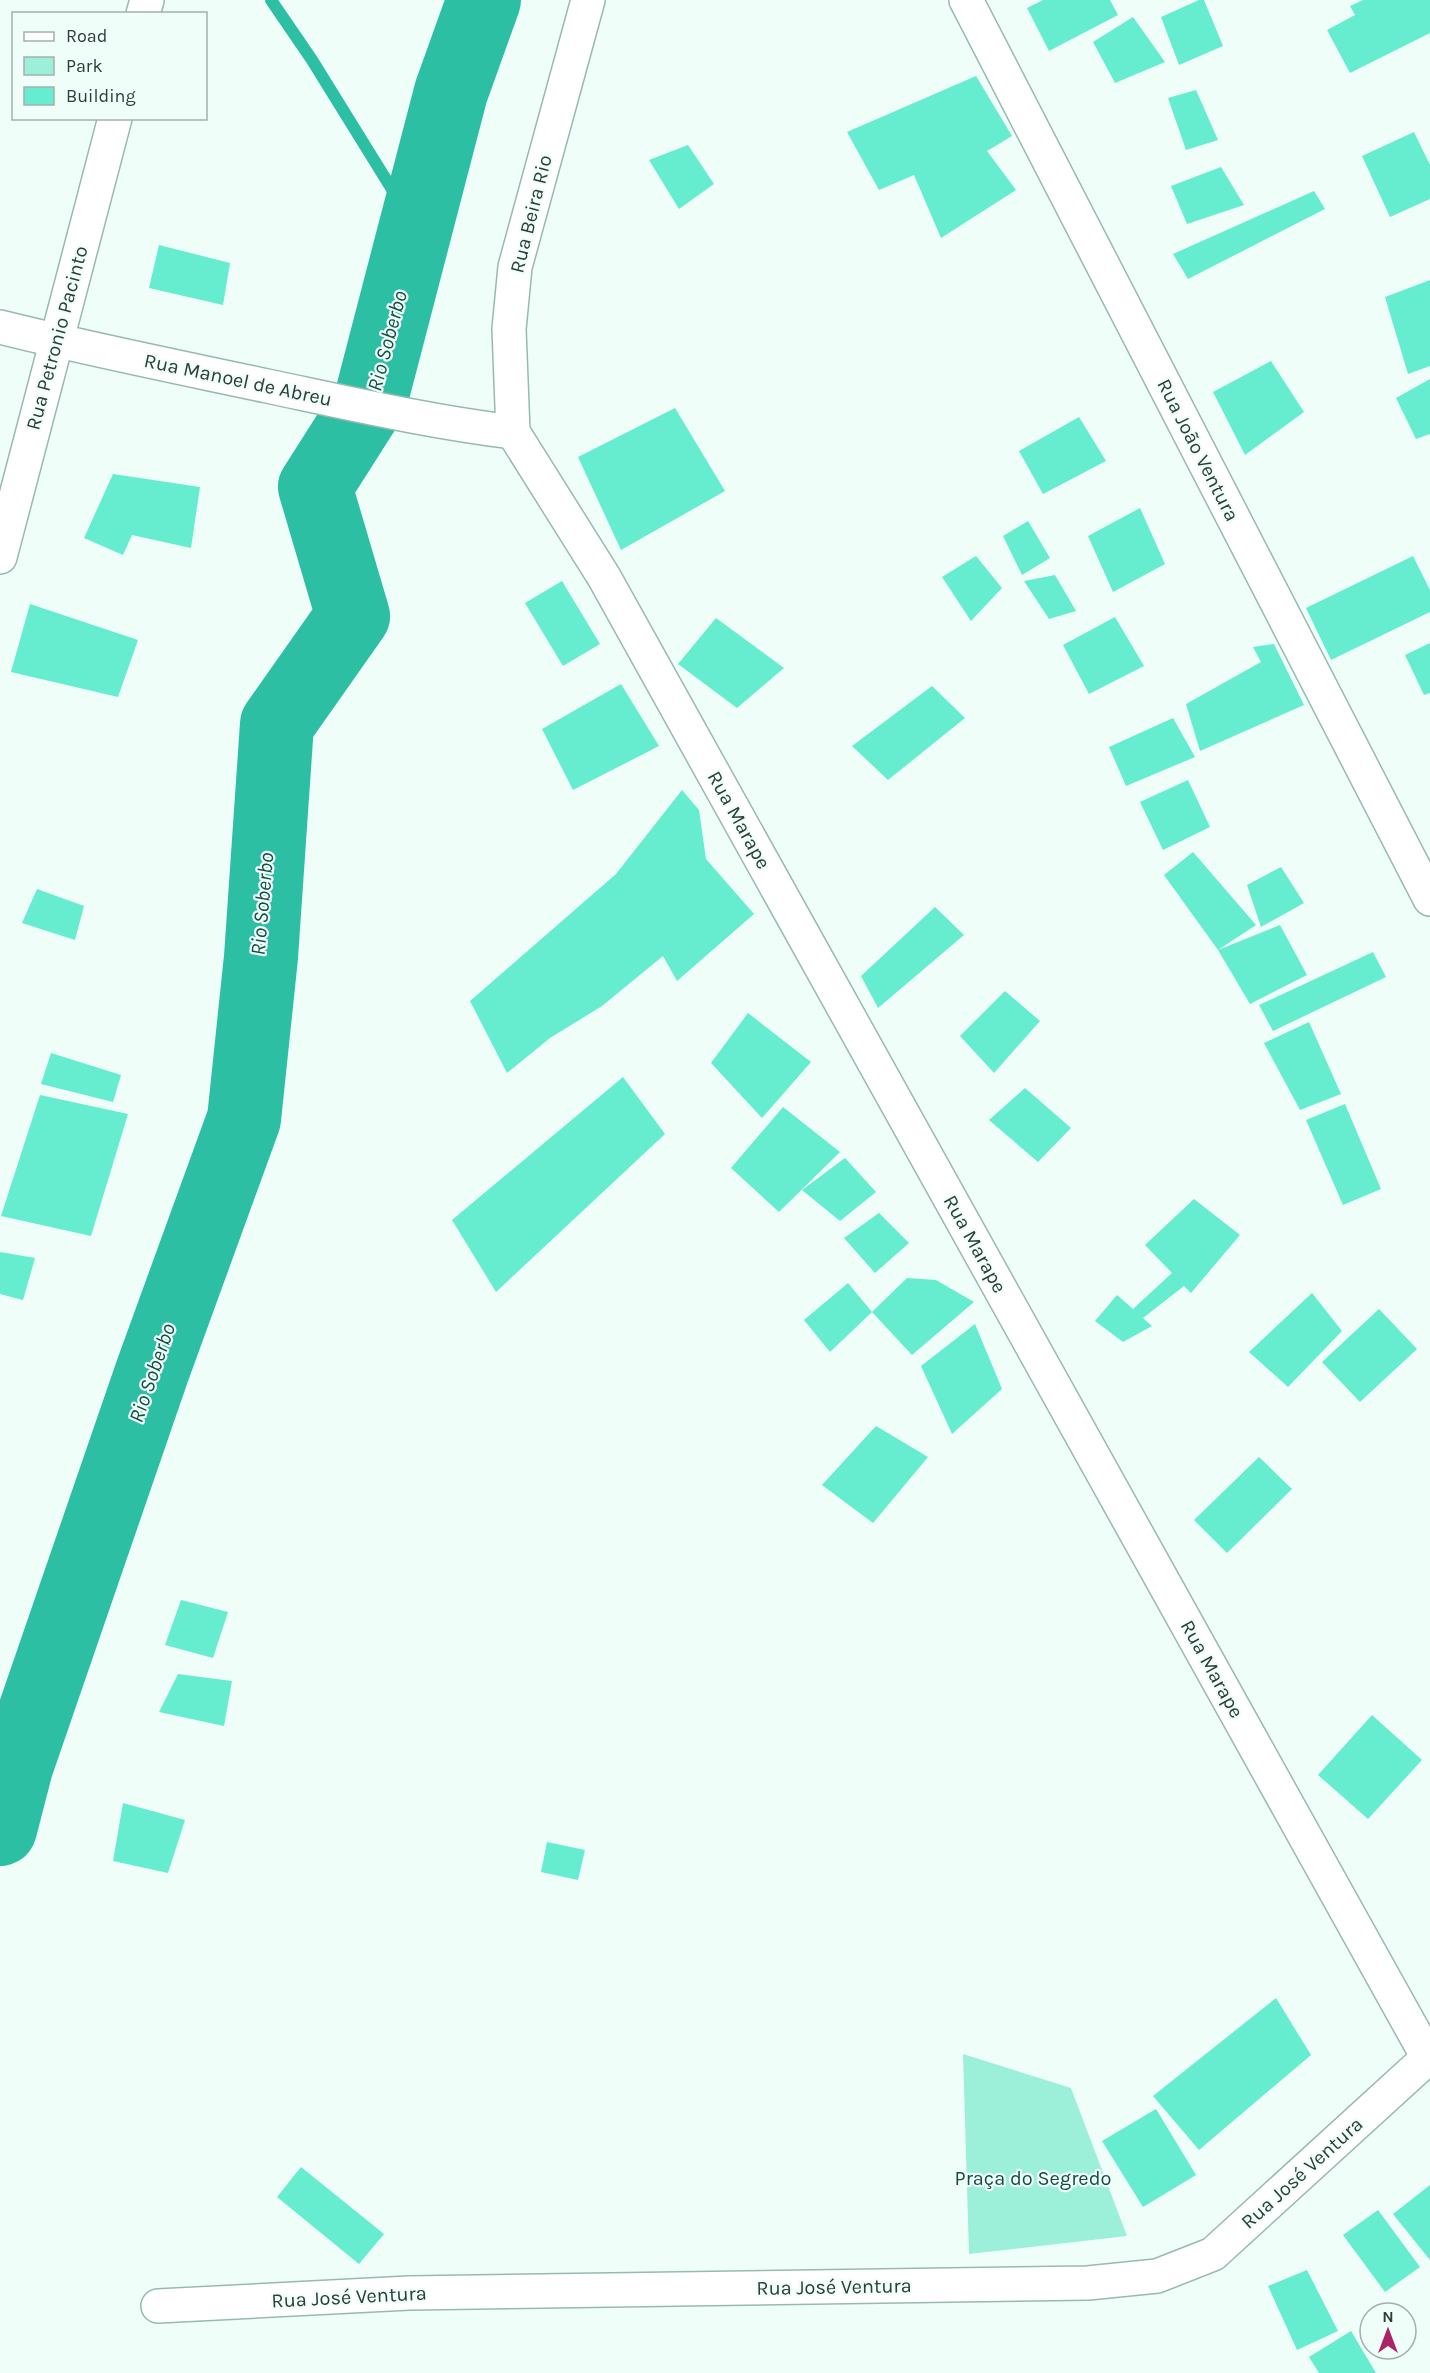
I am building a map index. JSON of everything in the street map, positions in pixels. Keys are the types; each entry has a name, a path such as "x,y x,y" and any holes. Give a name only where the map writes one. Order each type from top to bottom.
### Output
{"street":[{"name":"Rua Beira Rio","path":"513,432 509,329 515,267 588,0"},
{"name":"Rua João Ventura","path":"966,0 1430,899"},
{"name":"Rua Petronio Pacinto","path":"0,557 114,120"},
{"name":"Rua Manoel de Abreu","path":"0,327 307,395 457,425 513,432"},
{"name":"Rua Marape","path":"513,432 604,577 1429,2058"},
{"name":"Rua José Ventura","path":"158,2306 410,2293 1088,2283 1157,2276 1213,2254 1429,2058"}],"green space":[{"name":"Praça do Segredo","path":"963,2054 1071,2088 1127,2236 969,2254"}],"building":[{"path":"1043,0 1110,0 1118,15 1049,51 1027,8"},
{"path":"1199,0 1204,0 1223,46 1179,65 1161,17"},
{"path":"1363,0 1430,0 1430,33 1350,73 1327,30 1355,15 1350,6"},
{"path":"1133,17 1165,62 1115,83 1093,42"},
{"path":"976,76 1012,136 987,151 1016,190 941,238 914,175 879,190 847,132"},
{"path":"1196,90 1218,140 1186,150 1168,98"},
{"path":"1414,132 1430,165 1430,199 1390,217 1362,156"},
{"path":"688,145 714,184 679,209 649,160"},
{"path":"1221,167 1244,205 1187,224 1171,186"},
{"path":"1314,191 1325,209 1188,279 1173,254"},
{"path":"159,245 230,263 223,305 149,288"},
{"path":"1430,280 1430,366 1408,374 1385,297"},
{"path":"1271,361 1304,412 1245,455 1213,392"},
{"path":"1430,379 1430,434 1416,439 1396,398"},
{"path":"675,408 725,491 621,550 578,457"},
{"path":"1079,417 1106,461 1043,494 1019,451"},
{"path":"113,474 200,487 191,548 132,535 123,555 84,538"},
{"path":"1140,508 1165,564 1113,592 1088,536"},
{"path":"1028,521 1050,558 1022,575 1003,536"},
{"path":"976,556 1002,588 971,621 942,577"},
{"path":"1413,556 1430,590 1430,612 1331,660 1306,608"},
{"path":"1055,575 1076,611 1049,619 1024,581"},
{"path":"562,581 600,644 563,666 525,603"},
{"path":"30,604 138,640 118,697 11,672"},
{"path":"1115,617 1144,666 1089,694 1063,645"},
{"path":"716,618 784,668 737,708 678,664"},
{"path":"1430,643 1430,693 1424,695 1405,655"},
{"path":"1274,644 1304,705 1200,751 1186,704 1261,662 1253,647"},
{"path":"621,684 659,746 573,790 542,729"},
{"path":"932,686 965,718 888,780 852,746"},
{"path":"1173,718 1195,757 1126,786 1109,747"},
{"path":"1188,780 1210,827 1163,850 1140,802"},
{"path":"682,790 699,810 706,859 754,914 677,981 663,956 602,1006 550,1038 507,1073 470,1001 616,874"},
{"path":"1193,852 1256,925 1218,950 1164,875"},
{"path":"1281,867 1304,903 1261,927 1247,885"},
{"path":"37,889 84,906 75,940 22,923"},
{"path":"935,907 964,935 878,1008 861,976"},
{"path":"1280,925 1307,975 1250,1004 1218,950"},
{"path":"1373,952 1386,977 1273,1031 1259,1005"},
{"path":"1005,991 1040,1021 994,1073 960,1036"},
{"path":"748,1013 811,1062 762,1118 711,1063"},
{"path":"1309,1022 1341,1094 1300,1110 1264,1043"},
{"path":"51,1053 121,1075 113,1102 41,1084"},
{"path":"623,1077 665,1134 496,1292 452,1220"},
{"path":"1025,1088 1071,1128 1038,1162 989,1120"},
{"path":"40,1095 128,1114 91,1236 1,1216"},
{"path":"1345,1104 1381,1189 1343,1205 1306,1120"},
{"path":"783,1107 840,1152 779,1212 731,1168"},
{"path":"845,1158 876,1192 840,1221 802,1190"},
{"path":"1194,1199 1240,1235 1191,1293 1184,1286 1143,1318 1152,1326 1123,1342 1095,1321 1117,1295 1133,1309 1172,1273 1145,1245"},
{"path":"879,1213 909,1243 875,1273 844,1238"},
{"path":"0,1252 35,1258 23,1300 0,1294"},
{"path":"907,1278 936,1280 974,1302 912,1355 872,1312"},
{"path":"848,1283 872,1312 830,1352 804,1320"},
{"path":"1312,1293 1342,1331 1288,1387 1249,1352"},
{"path":"1379,1309 1417,1349 1360,1402 1322,1362"},
{"path":"975,1324 1002,1389 952,1434 921,1366"},
{"path":"876,1426 928,1457 873,1523 822,1485"},
{"path":"1259,1457 1292,1489 1227,1553 1194,1520"},
{"path":"181,1600 228,1612 213,1658 165,1645"},
{"path":"178,1674 232,1681 224,1726 159,1712"},
{"path":"1372,1715 1422,1760 1368,1819 1318,1775"},
{"path":"123,1803 185,1820 168,1873 113,1861"},
{"path":"547,1842 585,1850 578,1880 541,1872"},
{"path":"1276,1998 1311,2055 1199,2150 1153,2096"},
{"path":"1156,2109 1196,2175 1143,2207 1102,2141"},
{"path":"301,2167 384,2234 359,2264 277,2197"},
{"path":"1430,2185 1430,2260 1393,2214"},
{"path":"1378,2210 1420,2267 1385,2292 1343,2235"},
{"path":"1307,2270 1338,2331 1297,2350 1268,2286"},
{"path":"1351,2331 1358,2343 1358,2361 1369,2361 1376,2373 1319,2373 1309,2357"}],"waterway":[{"path":"271,0 312,60 416,228"},
{"name":"Rio Soberbo","path":"0,1829 16,1767 152,1372 244,1119 261,957 277,724 353,616 315,487 371,399 451,92 484,0"}]}
